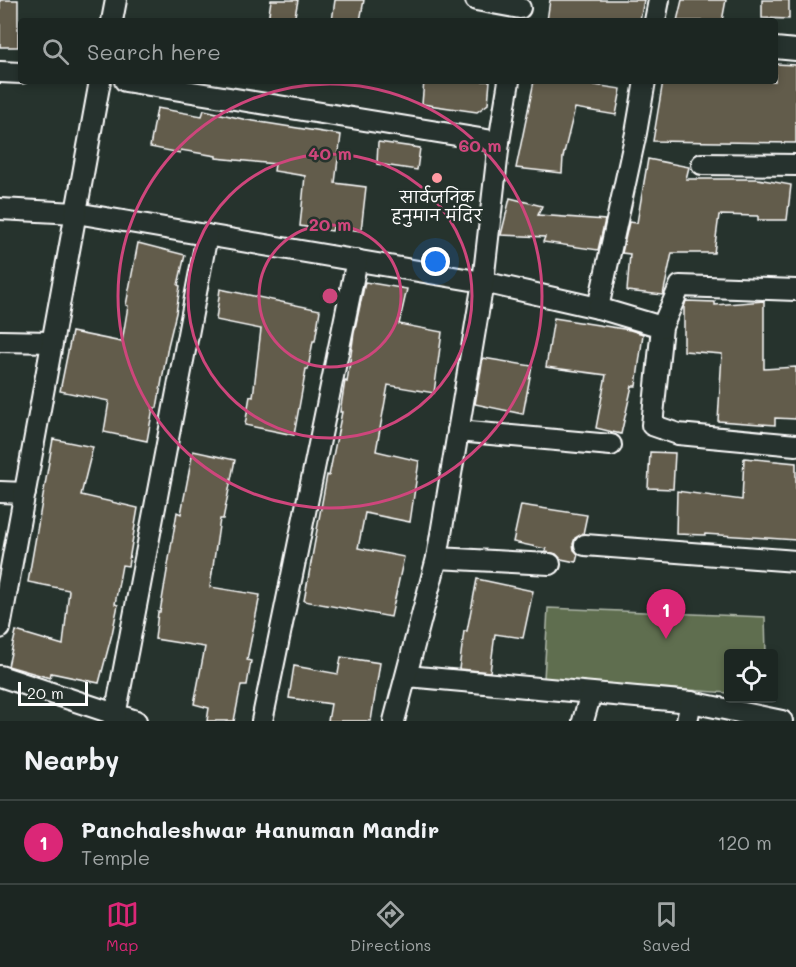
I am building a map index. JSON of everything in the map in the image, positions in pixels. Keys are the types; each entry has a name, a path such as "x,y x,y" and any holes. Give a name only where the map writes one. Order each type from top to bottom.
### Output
{"street":[{"path":"113,18 116,0"},
{"path":"476,0 520,10"},
{"path":"656,18 659,0"},
{"path":"778,48 796,50"},
{"path":"0,72 18,73"},
{"path":"0,628 99,84"},
{"path":"143,84 499,142"},
{"path":"394,721 437,558 483,282 499,142 509,84"},
{"path":"598,308 644,84"},
{"path":"702,164 796,165"},
{"path":"0,209 76,213 483,282 598,308 662,327"},
{"path":"115,718 207,235"},
{"path":"262,721 357,260"},
{"path":"796,290 680,286 662,327 652,425 678,434 796,445"},
{"path":"0,341 52,342"},
{"path":"458,431 611,445"},
{"path":"0,492 24,493"},
{"path":"585,545 796,561"},
{"path":"437,558 550,564"},
{"path":"0,676 115,718 136,721"},
{"path":"406,676 591,693 689,712 782,721"},
{"path":"583,721 591,693"}],"green space":[{"path":"548,608 765,617 766,649 724,649 724,693 544,679"}],"building":[{"path":"0,0 18,0 18,47 0,47"},
{"path":"271,0 298,0 295,18 268,18"},
{"path":"335,0 364,0 361,18 332,18"},
{"path":"550,0 644,0 641,18 547,18"},
{"path":"682,0 726,0 723,18 678,18"},
{"path":"762,0 789,0 789,19 762,18"},
{"path":"778,64 796,65 796,143 653,141 662,84 778,84"},
{"path":"424,84 490,84 488,104 477,112 422,104"},
{"path":"533,84 588,84 621,89 616,115 575,108 563,157 562,173 516,168"},
{"path":"157,108 202,116 204,110 247,120 341,135 335,183 366,187 361,231 333,227 332,231 300,226 305,176 274,171 275,164 216,158 216,156 181,150 180,153 150,147"},
{"path":"378,142 420,148 417,170 377,164"},
{"path":"648,159 689,167 686,179 758,179 791,185 787,220 758,220 758,216 719,215 714,253 672,253 663,295 627,291 630,254 622,253 629,222 637,223"},
{"path":"510,198 542,206 538,215 605,220 598,250 543,242 545,237 501,235"},
{"path":"138,243 185,255 157,408 153,408 147,441 104,432 109,401 60,391 72,332 122,342 128,306 126,305"},
{"path":"365,282 407,289 399,324 442,332 434,393 388,385 376,451 419,461 410,522 365,513 358,548 404,557 391,617 304,601 327,475 329,476 342,412 340,412 345,381 347,382"},
{"path":"220,289 320,310 294,435 245,425 250,396 253,397 261,329 216,320"},
{"path":"686,301 715,302 715,305 764,301 764,369 796,367 796,419 775,418 775,425 718,421 722,354 684,351"},
{"path":"554,318 643,334 636,386 632,386 621,434 596,428 606,375 546,367"},
{"path":"483,358 532,366 523,414 475,404"},
{"path":"53,439 93,447 81,495 138,508 128,566 122,565 115,604 118,605 99,683 51,673 50,678 8,666 16,631 63,645 69,590 28,582"},
{"path":"193,451 235,460 223,519 220,519 210,587 260,595 247,660 251,661 247,685 241,685 234,721 207,721 209,708 194,704 205,647 155,639 177,512 181,514"},
{"path":"650,452 675,453 673,489 648,488"},
{"path":"744,458 796,463 796,540 676,534 677,491 742,500"},
{"path":"521,505 587,515 583,534 575,538 573,544 578,554 576,562 561,559 556,554 545,552 546,549 513,542"},
{"path":"477,579 533,591 523,638 495,634 490,672 459,669 464,631 467,631"},
{"path":"341,657 380,663 371,721 328,721 331,704 289,698 294,666 338,674"}],"place":[{"name":"सार्वजनिक हनुमान मंदिर","path":"437,178"},
{"name":"Panchaleshwar Hanuman Mandir","path":"666,639"}]}
